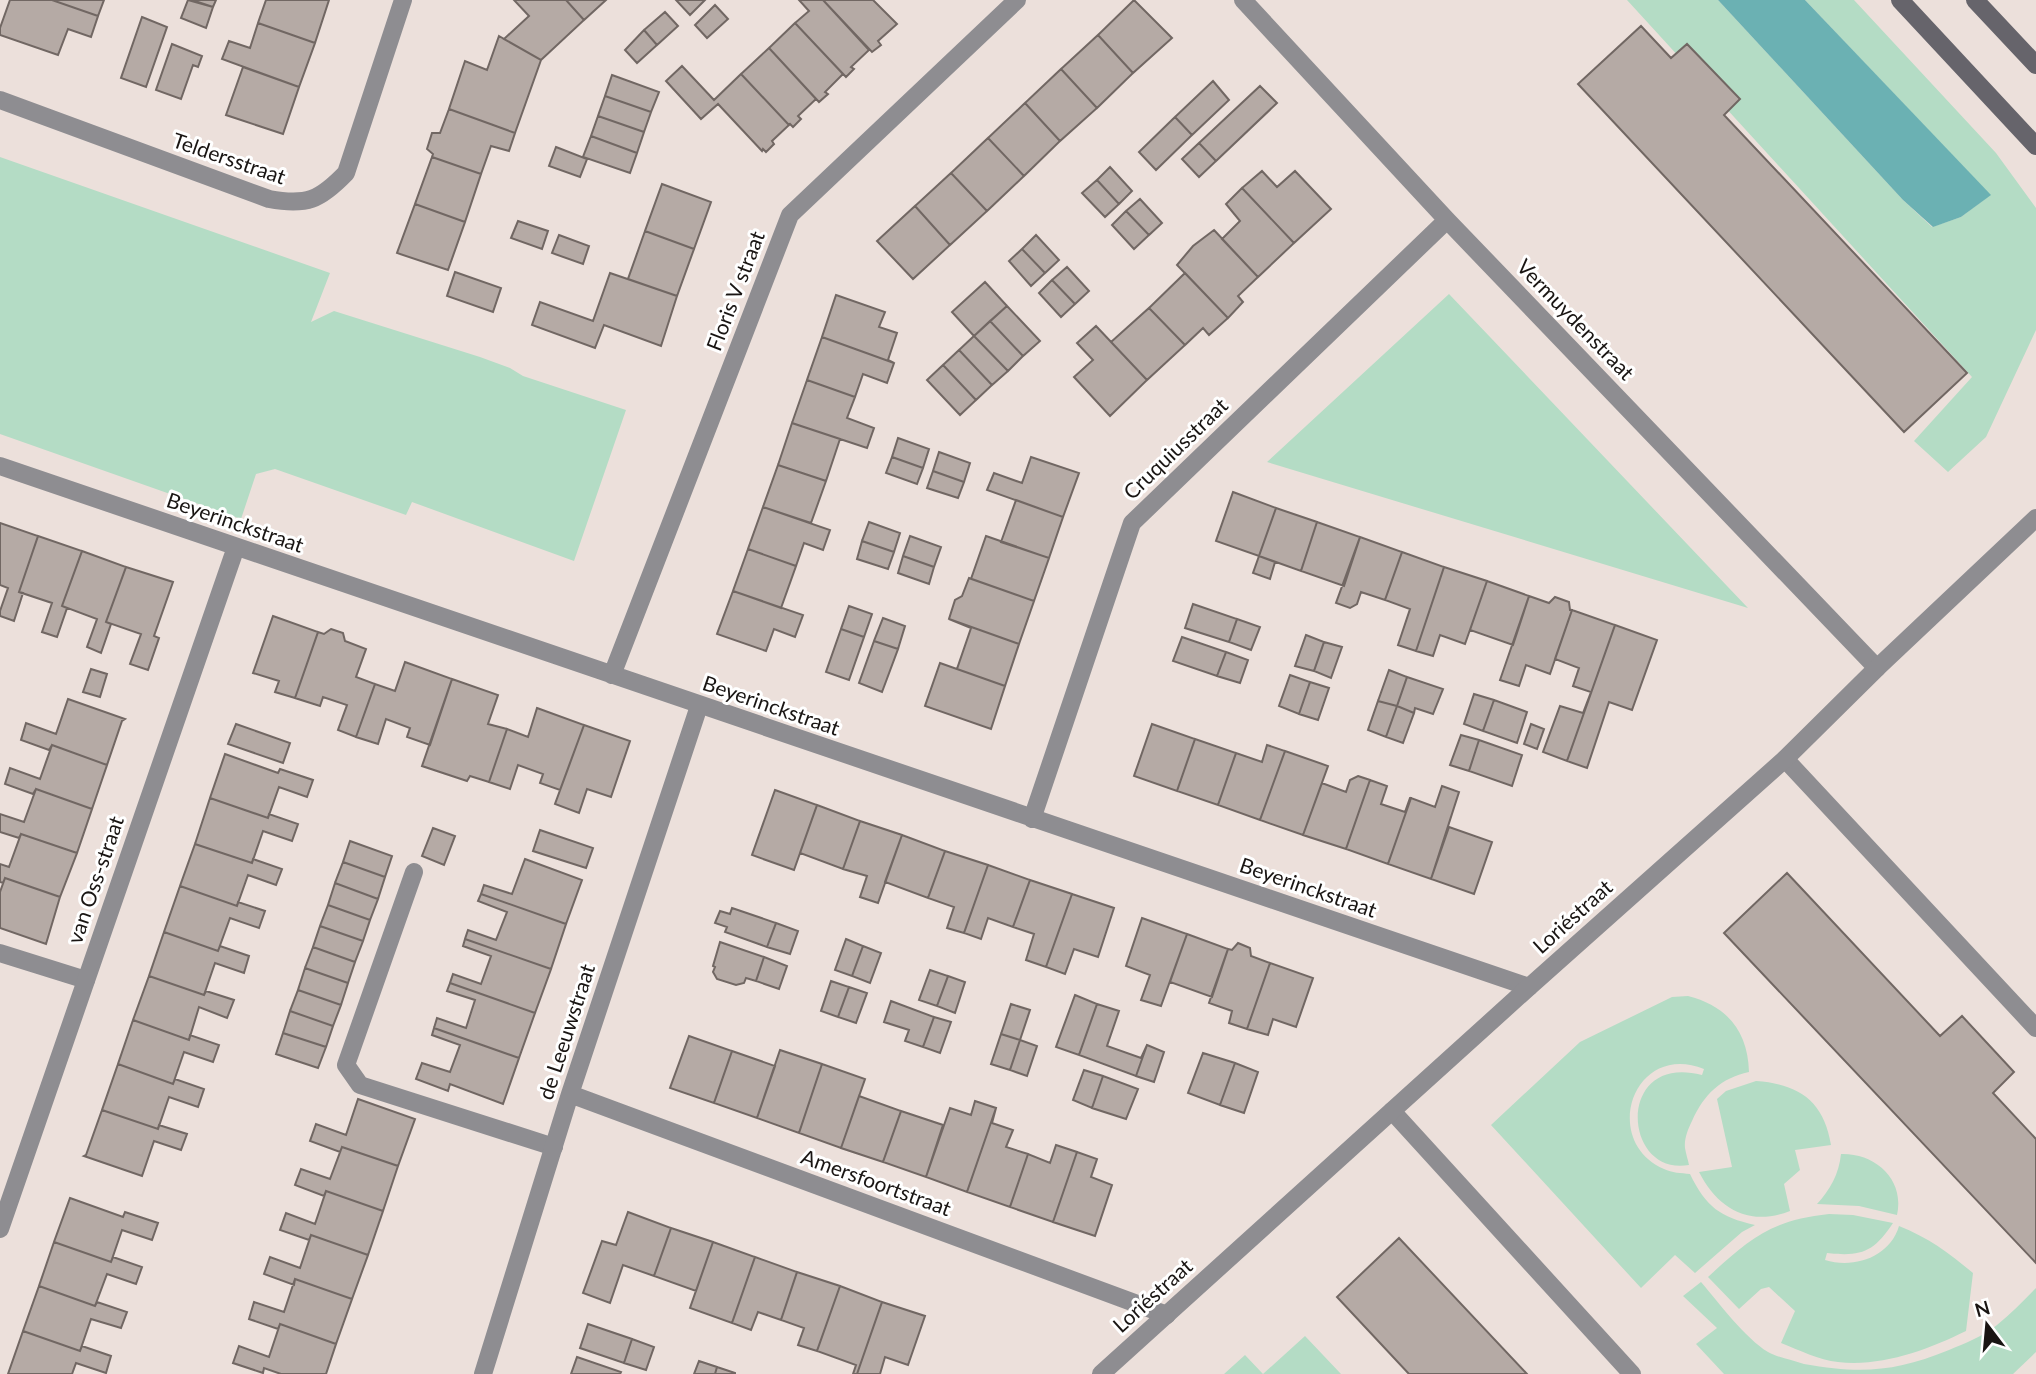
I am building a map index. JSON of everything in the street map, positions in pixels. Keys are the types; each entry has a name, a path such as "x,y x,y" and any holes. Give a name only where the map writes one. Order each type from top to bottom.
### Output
{"main road":[{"path":"1900,0 2036,146"},
{"path":"1975,0 2036,65"}],"street":[{"name":"Teldersstraat","path":"0,100 269,199 291,203 311,200 330,189 346,173 404,0"},
{"name":"Floris V straat","path":"612,675 790,215 1017,0"},
{"name":"Vermuydenstraat","path":"1243,0 1447,220 1877,668"},
{"name":"Cruquiusstraat","path":"1032,819 1132,523 1447,220"},
{"name":"Beyerinckstraat","path":"0,466 1529,987"},
{"name":"Loriéstraat","path":"1101,1374 1785,759 2036,518"},
{"name":"van Oss-straat","path":"0,1229 236,547"},
{"name":"de Leeuwstraat","path":"483,1374 570,1094 699,705"},
{"path":"1785,759 2036,1028"},
{"path":"414,872 346,1065 360,1085 554,1147"},
{"path":"0,953 86,980"},
{"name":"Amersfoortstraat","path":"570,1094 1167,1315"},
{"path":"1392,1111 1632,1374"}],"green space":[{"path":"1627,0 1718,0 1903,200 1932,227 1961,217 1990,195 1805,0 1854,0 1996,153 2036,208 2036,330 1986,437 1948,472 1914,441 1972,377"},
{"path":"0,157 330,273 311,322 334,311 480,357 523,376 626,410 574,561 412,502 406,515 275,469 256,474 241,519 0,434"},
{"path":"1449,294 1748,608 1267,462"},
{"path":"1688,996 1714,1006 1733,1022 1745,1044 1749,1072 1722,1083 1702,1103 1686,1138 1689,1165 1667,1164 1651,1153 1641,1136 1638,1116 1642,1097 1654,1081 1674,1073 1702,1075 1704,1069 1679,1064 1659,1069 1643,1081 1633,1098 1630,1118 1633,1138 1644,1156 1664,1169 1690,1174 1702,1195 1715,1209 1755,1225 1742,1232 1695,1273 1675,1255 1641,1288 1491,1125 1580,1042 1672,997"},
{"path":"1756,1081 1785,1086 1807,1098 1816,1106 1822,1117 1831,1145 1795,1150 1800,1170 1784,1184 1790,1211 1761,1217 1736,1211 1725,1205 1715,1196 1699,1172 1732,1167 1717,1099 1726,1091"},
{"path":"1841,1154 1865,1158 1885,1171 1896,1190 1897,1215 1859,1206 1817,1204 1833,1181"},
{"path":"1829,1214 1853,1215 1893,1223 1873,1246 1866,1250 1849,1254 1827,1253 1825,1260 1848,1263 1870,1258 1888,1246 1899,1226 1938,1246 1973,1273 1966,1331 1904,1356 1871,1362 1831,1361 1781,1343 1795,1311 1769,1287 1761,1289 1739,1309 1708,1277 1762,1233 1791,1221"},
{"path":"1701,1282 1741,1329 1768,1352 1804,1364 1861,1370 1912,1363 1968,1342 1997,1325 2036,1288 2036,1352 2013,1374 1724,1374 1696,1344 1717,1328 1683,1296"},
{"path":"1305,1336 1341,1374 1263,1374"},
{"path":"1245,1355 1263,1374 1224,1374"}],"water":[{"path":"1718,0 1805,0 1991,195 1961,217 1933,227 1903,200"}],"building":[{"path":"10,0 52,0 98,16 91,37 68,29 58,55 0,35"},
{"path":"52,0 104,0 98,16"},
{"path":"188,0 213,7 206,28 181,18"},
{"path":"192,0 216,0 213,7"},
{"path":"266,0 329,0 315,43 258,23"},
{"path":"514,0 566,0 584,20 541,60 504,39 529,16"},
{"path":"566,0 606,0 584,20"},
{"path":"676,0 705,0 690,15"},
{"path":"799,0 823,0 869,50 851,67 854,69 846,77 795,23 809,11"},
{"path":"823,0 873,0 897,24 878,41 881,45 872,52"},
{"path":"1134,0 1172,38 1133,73 1098,35"},
{"path":"715,5 728,19 707,38 695,25"},
{"path":"665,12 678,26 657,45 644,30"},
{"path":"142,17 167,27 146,87 121,78"},
{"path":"258,23 315,43 299,87 222,59 229,41 250,48"},
{"path":"795,23 843,74 819,102 769,48"},
{"path":"1641,26 1671,58 1687,44 1740,99 1724,115 1967,373 1904,432 1578,84"},
{"path":"644,30 657,45 637,63 625,50"},
{"path":"1098,35 1133,73 1097,108 1061,69"},
{"path":"499,36 541,60 515,133 449,109 465,61 487,70"},
{"path":"172,44 202,56 198,67 193,65 181,99 156,90"},
{"path":"769,48 816,99 798,116 801,119 793,127 741,74"},
{"path":"682,66 714,100 741,74 789,125 772,141 774,144 766,152 763,149 762,151 718,104 701,119 666,81"},
{"path":"243,67 299,87 283,134 226,115"},
{"path":"1061,69 1097,108 1060,141 1025,103"},
{"path":"612,75 659,92 651,112 605,96"},
{"path":"1213,81 1229,100 1192,135 1175,117"},
{"path":"1260,86 1277,103 1216,161 1199,143"},
{"path":"605,96 651,112 644,132 598,116"},
{"path":"1025,103 1060,141 1024,176 988,138"},
{"path":"449,109 515,133 509,151 491,146 481,174 432,157 433,154 427,149 432,133 440,133"},
{"path":"598,116 644,132 637,153 591,136"},
{"path":"1175,117 1192,135 1156,170 1139,152"},
{"path":"591,136 637,153 630,173 583,157"},
{"path":"988,138 1024,176 987,211 951,173"},
{"path":"1199,143 1216,161 1199,177 1182,159"},
{"path":"556,147 587,159 580,177 549,166"},
{"path":"432,157 481,174 465,222 415,204"},
{"path":"1110,167 1132,191 1119,204 1097,180"},
{"path":"1262,171 1277,187 1295,171 1331,209 1294,243 1242,188"},
{"path":"951,173 987,211 950,245 915,206"},
{"path":"1097,180 1119,204 1105,217 1082,193"},
{"path":"662,184 711,202 694,249 645,231"},
{"path":"1242,188 1294,243 1258,277 1222,239 1240,221 1226,204"},
{"path":"1140,199 1162,223 1149,235 1126,211"},
{"path":"415,204 465,222 448,270 397,253"},
{"path":"915,206 950,245 913,279 877,241"},
{"path":"1126,211 1149,235 1134,249 1112,225"},
{"path":"518,221 548,231 542,249 511,238"},
{"path":"1214,230 1258,277 1238,296 1243,302 1228,318 1177,265 1193,246"},
{"path":"645,231 694,249 677,296 628,279"},
{"path":"559,235 589,246 583,264 552,253"},
{"path":"1036,235 1059,260 1045,273 1022,249"},
{"path":"1022,249 1045,273 1031,286 1009,261"},
{"path":"1067,267 1089,291 1075,304 1052,280"},
{"path":"455,272 501,288 493,312 447,296"},
{"path":"610,273 677,296 661,346 604,325 595,348 532,325 540,302 593,321"},
{"path":"1185,273 1228,318 1209,335 1203,328 1185,345 1149,308"},
{"path":"1052,280 1075,304 1061,317 1039,293"},
{"path":"985,282 1007,306 974,336 952,312"},
{"path":"836,295 885,312 879,327 897,333 888,360 894,363 822,337"},
{"path":"1007,306 1040,341 1023,356 990,321"},
{"path":"1149,308 1185,345 1147,380 1111,342"},
{"path":"990,321 1023,356 1008,371 974,336"},
{"path":"1096,326 1147,380 1110,416 1074,377 1093,360 1077,343"},
{"path":"974,336 1008,371 992,385 959,350"},
{"path":"822,337 894,363 887,383 863,374 855,397 807,380"},
{"path":"959,350 992,385 976,400 943,365"},
{"path":"943,365 976,400 960,415 927,380"},
{"path":"807,380 855,397 847,418 874,428 867,448 792,423"},
{"path":"792,423 840,439 826,481 778,465"},
{"path":"898,438 929,449 923,468 892,457"},
{"path":"939,452 970,463 964,482 933,471"},
{"path":"892,457 923,468 917,484 886,473"},
{"path":"1031,457 1079,473 1063,517 987,490 994,473 1022,483"},
{"path":"778,465 826,481 811,523 763,507"},
{"path":"933,471 964,482 958,498 927,488"},
{"path":"1233,492 1276,508 1259,556 1216,541"},
{"path":"1016,500 1063,517 1049,558 1001,542"},
{"path":"763,507 830,530 823,550 804,543 796,566 748,549"},
{"path":"1276,508 1317,522 1301,571 1259,556"},
{"path":"869,522 900,533 894,552 862,541"},
{"path":"1317,522 1360,537 1344,586 1301,571"},
{"path":"0,523 38,536 19,592 23,593 14,621 0,616 8,588 0,585"},
{"path":"38,536 82,551 62,606 67,608 57,637 42,632 52,603 19,592"},
{"path":"910,536 941,547 934,567 903,556"},
{"path":"986,536 1049,558 1034,601 971,579"},
{"path":"1360,537 1402,552 1385,600 1361,592 1357,604 1350,608 1336,603"},
{"path":"862,541 894,552 888,569 857,559"},
{"path":"748,549 796,566 781,608 733,591"},
{"path":"82,551 126,567 106,622 111,624 101,653 87,647 97,619 62,606"},
{"path":"1402,552 1444,567 1416,651 1398,645 1410,609 1385,600"},
{"path":"903,556 934,567 929,584 898,573"},
{"path":"1259,556 1275,562 1270,579 1253,573"},
{"path":"126,567 173,582 154,636 159,638 148,670 130,664 141,634 106,622"},
{"path":"1444,567 1487,581 1465,644 1440,635 1433,656 1416,651"},
{"path":"969,578 1034,601 1019,644 949,619 955,600 962,596"},
{"path":"1487,581 1529,596 1513,645 1470,630"},
{"path":"733,591 803,615 795,637 774,629 766,651 717,634"},
{"path":"1529,596 1549,603 1555,597 1569,602 1572,610 1550,674 1526,665 1519,686 1500,680"},
{"path":"1193,604 1237,619 1229,642 1185,628"},
{"path":"849,606 872,614 864,637 841,629"},
{"path":"1572,610 1615,625 1567,761 1543,752 1560,706 1583,713 1591,692 1573,686 1579,668 1555,659"},
{"path":"273,616 318,632 295,698 275,692 279,681 253,673"},
{"path":"883,618 905,626 898,649 874,641"},
{"path":"949,619 1019,644 1005,686 957,669 971,628"},
{"path":"1237,619 1260,627 1251,650 1229,642"},
{"path":"1615,625 1657,640 1632,710 1609,702 1587,768 1567,761"},
{"path":"331,629 343,633 345,641 366,649 356,677 375,684 356,737 338,730 347,705 323,697 320,706 295,698 318,632 324,634"},
{"path":"841,629 864,637 849,680 826,672"},
{"path":"1306,635 1324,642 1314,671 1295,666"},
{"path":"1182,637 1226,652 1217,676 1173,661"},
{"path":"874,641 898,649 882,692 859,683"},
{"path":"1324,642 1342,647 1331,678 1314,671"},
{"path":"1226,652 1248,660 1240,683 1217,676"},
{"path":"405,662 452,679 430,745 407,737 410,728 386,719 378,744 356,737 375,684 395,691"},
{"path":"940,663 1005,686 991,729 925,706"},
{"path":"91,669 107,674 100,697 83,692"},
{"path":"1389,670 1407,677 1397,706 1378,701"},
{"path":"1290,675 1310,682 1299,714 1279,706"},
{"path":"1407,677 1443,689 1433,714 1415,708 1414,713 1397,706"},
{"path":"452,679 498,695 488,724 507,729 489,782 470,776 467,781 422,766"},
{"path":"1310,682 1329,688 1318,720 1299,714"},
{"path":"1474,694 1494,700 1483,731 1464,724"},
{"path":"68,699 125,719 107,765 52,745 49,750 21,740 26,723 56,734"},
{"path":"1494,700 1527,712 1517,743 1483,731"},
{"path":"1378,701 1397,706 1386,737 1368,730"},
{"path":"1397,706 1414,713 1403,743 1386,737"},
{"path":"537,708 584,725 560,790 540,783 543,774 518,765 510,789 489,782 507,729 528,737"},
{"path":"236,724 290,743 283,763 228,744"},
{"path":"1152,724 1195,739 1177,791 1134,776"},
{"path":"1531,724 1544,729 1537,749 1524,744"},
{"path":"584,725 630,741 611,797 587,789 579,813 555,804"},
{"path":"1461,735 1479,740 1469,771 1450,765"},
{"path":"1195,739 1236,753 1218,805 1177,791"},
{"path":"1479,740 1522,755 1512,786 1469,771"},
{"path":"52,745 107,765 92,809 36,789 33,794 5,784 10,768 40,779"},
{"path":"1267,745 1285,751 1260,820 1218,805 1236,753 1262,762"},
{"path":"1285,751 1328,766 1303,835 1260,820"},
{"path":"225,754 278,773 280,769 313,780 307,797 279,787 268,818 210,798"},
{"path":"1358,776 1370,780 1346,849 1303,835 1322,783 1346,792 1350,780"},
{"path":"1370,780 1387,786 1381,804 1405,812 1411,798 1388,864 1346,849"},
{"path":"1442,786 1459,792 1431,879 1388,864 1411,798 1435,807"},
{"path":"36,789 92,809 77,853 21,834 19,838 0,832 0,814 24,822"},
{"path":"775,790 817,805 794,870 752,855"},
{"path":"210,798 268,818 269,814 298,824 292,841 263,831 252,863 195,844"},
{"path":"817,805 860,821 843,869 800,853"},
{"path":"860,821 902,835 878,903 860,897 867,876 843,869"},
{"path":"1449,827 1492,842 1474,894 1431,879"},
{"path":"433,828 455,836 444,865 422,856"},
{"path":"540,830 593,848 586,868 533,851"},
{"path":"21,834 77,853 60,897 5,878 3,883 0,882 0,864 9,867"},
{"path":"902,835 945,851 928,898 885,882"},
{"path":"350,841 392,856 385,877 343,862"},
{"path":"195,844 252,863 253,859 282,869 276,885 248,875 237,906 180,886"},
{"path":"945,851 988,865 964,933 947,928 954,907 928,898"},
{"path":"525,859 582,880 566,924 481,894 484,885 512,894"},
{"path":"343,862 385,877 378,899 335,883"},
{"path":"988,865 1030,880 1013,927 988,918 981,939 964,933"},
{"path":"1787,873 1940,1036 1962,1016 2014,1072 1993,1093 2036,1139 2036,1263 1724,933"},
{"path":"5,878 60,897 46,944 0,928 0,892"},
{"path":"1030,880 1072,894 1046,967 1026,960 1034,934 1013,927"},
{"path":"335,883 378,899 370,920 328,905"},
{"path":"180,886 237,906 238,902 265,911 259,928 230,918 218,951 164,932"},
{"path":"481,894 566,924 551,969 465,939 468,930 496,940 507,912 478,901"},
{"path":"1072,894 1114,908 1098,957 1074,949 1065,974 1046,967"},
{"path":"328,905 370,920 363,941 320,926"},
{"path":"732,908 776,923 767,947 725,932 727,927 715,923 720,911 730,914"},
{"path":"1142,918 1187,934 1161,1006 1141,1000 1150,975 1126,966"},
{"path":"776,923 798,931 790,954 767,947"},
{"path":"320,926 363,941 355,962 313,947"},
{"path":"164,932 218,951 220,946 249,956 244,973 215,963 204,995 149,976"},
{"path":"1187,934 1228,949 1212,997 1170,982"},
{"path":"465,939 551,969 535,1013 450,983 453,974 481,984 491,956 463,946"},
{"path":"846,939 863,946 852,976 835,970"},
{"path":"720,942 764,957 756,981 746,978 744,983 736,985 717,979 713,966"},
{"path":"1238,943 1250,948 1251,956 1270,963 1247,1029 1229,1023 1232,1011 1209,1003 1228,949 1232,950"},
{"path":"863,946 881,953 870,983 852,976"},
{"path":"313,947 355,962 348,983 305,968"},
{"path":"764,957 787,966 779,989 756,981"},
{"path":"1270,963 1313,978 1296,1027 1273,1019 1268,1035 1247,1029"},
{"path":"305,968 348,983 341,1005 298,990"},
{"path":"930,970 948,976 937,1006 919,1000"},
{"path":"149,976 204,995 206,991 234,1000 227,1018 199,1007 189,1040 133,1020"},
{"path":"948,976 965,982 955,1013 937,1006"},
{"path":"831,981 849,987 838,1017 821,1011"},
{"path":"450,983 535,1013 519,1058 434,1028 437,1018 466,1028 475,1000 447,991"},
{"path":"849,987 867,993 856,1023 838,1017"},
{"path":"298,990 341,1005 333,1026 290,1011"},
{"path":"1075,995 1097,1004 1079,1055 1056,1047"},
{"path":"891,1001 934,1017 923,1047 905,1041 909,1030 884,1022"},
{"path":"1011,1004 1030,1010 1020,1040 1001,1034"},
{"path":"1097,1004 1119,1011 1107,1046 1141,1058 1147,1045 1136,1076 1079,1055"},
{"path":"290,1011 333,1026 326,1047 283,1033"},
{"path":"934,1017 951,1022 940,1053 923,1047"},
{"path":"133,1020 189,1040 190,1035 219,1045 213,1062 184,1052 173,1084 118,1064"},
{"path":"434,1028 519,1058 503,1104 450,1084 448,1091 416,1079 422,1063 450,1072 460,1045 432,1035"},
{"path":"283,1033 326,1047 318,1068 276,1054"},
{"path":"1001,1034 1020,1040 1010,1070 991,1064"},
{"path":"689,1036 732,1051 714,1103 670,1088"},
{"path":"1020,1040 1037,1046 1027,1076 1010,1070"},
{"path":"1147,1045 1164,1052 1154,1082 1136,1076"},
{"path":"780,1050 822,1064 799,1133 757,1118"},
{"path":"732,1051 775,1066 757,1118 714,1103"},
{"path":"1203,1053 1235,1063 1220,1105 1188,1093"},
{"path":"1235,1063 1258,1072 1244,1113 1220,1105"},
{"path":"118,1064 173,1084 175,1079 204,1089 198,1107 169,1097 158,1129 102,1110"},
{"path":"822,1064 865,1079 841,1148 799,1133"},
{"path":"1084,1070 1103,1076 1092,1108 1073,1100"},
{"path":"1103,1076 1138,1089 1126,1119 1092,1108"},
{"path":"859,1096 901,1111 883,1162 841,1148"},
{"path":"358,1099 415,1119 398,1166 342,1147 340,1152 310,1141 316,1124 346,1135"},
{"path":"975,1101 996,1108 967,1192 926,1177 950,1108 971,1115"},
{"path":"996,1108 992,1123 1013,1130 1006,1147 1028,1154 1010,1207 967,1192"},
{"path":"102,1110 158,1129 159,1125 187,1134 181,1150 154,1141 142,1176 84,1156"},
{"path":"901,1111 943,1125 926,1177 883,1162"},
{"path":"1056,1145 1077,1152 1053,1222 1010,1207 1028,1154 1050,1163"},
{"path":"342,1147 398,1166 383,1211 326,1191 324,1196 295,1185 301,1169 330,1179"},
{"path":"1077,1152 1097,1159 1091,1177 1112,1185 1095,1236 1053,1222"},
{"path":"326,1191 383,1211 368,1255 311,1235 309,1240 280,1230 286,1213 315,1224"},
{"path":"70,1198 123,1217 125,1212 158,1223 152,1240 122,1230 111,1262 54,1242"},
{"path":"628,1212 671,1228 654,1276 623,1265 610,1303 583,1293 602,1241 616,1245"},
{"path":"671,1228 713,1242 696,1291 654,1276"},
{"path":"311,1235 368,1255 352,1299 295,1279 294,1285 264,1274 270,1257 300,1268"},
{"path":"1399,1238 1527,1374 1409,1374 1337,1297"},
{"path":"54,1242 111,1262 113,1257 142,1267 136,1284 107,1274 95,1306 39,1286"},
{"path":"713,1242 755,1257 732,1323 690,1308"},
{"path":"755,1257 797,1272 781,1320 758,1312 751,1330 732,1323"},
{"path":"797,1272 840,1286 817,1351 798,1345 804,1328 781,1320"},
{"path":"295,1279 352,1299 336,1344 280,1324 278,1329 249,1319 254,1302 284,1312"},
{"path":"39,1286 95,1306 97,1302 127,1312 121,1328 91,1319 80,1351 23,1331"},
{"path":"840,1286 882,1302 857,1374 853,1374 856,1365 817,1351"},
{"path":"882,1302 925,1316 908,1365 885,1357 880,1374 857,1374"},
{"path":"280,1324 336,1344 326,1374 281,1374 264,1368 263,1373 233,1363 239,1346 269,1357"},
{"path":"588,1324 632,1339 624,1363 580,1348"},
{"path":"23,1331 80,1351 82,1346 111,1356 106,1373 76,1363 72,1374 8,1374"},
{"path":"632,1339 654,1347 646,1370 624,1363"},
{"path":"577,1357 621,1372 571,1374"},
{"path":"699,1361 717,1367 715,1374 694,1374"},
{"path":"717,1367 735,1373 735,1374 715,1374"}]}
